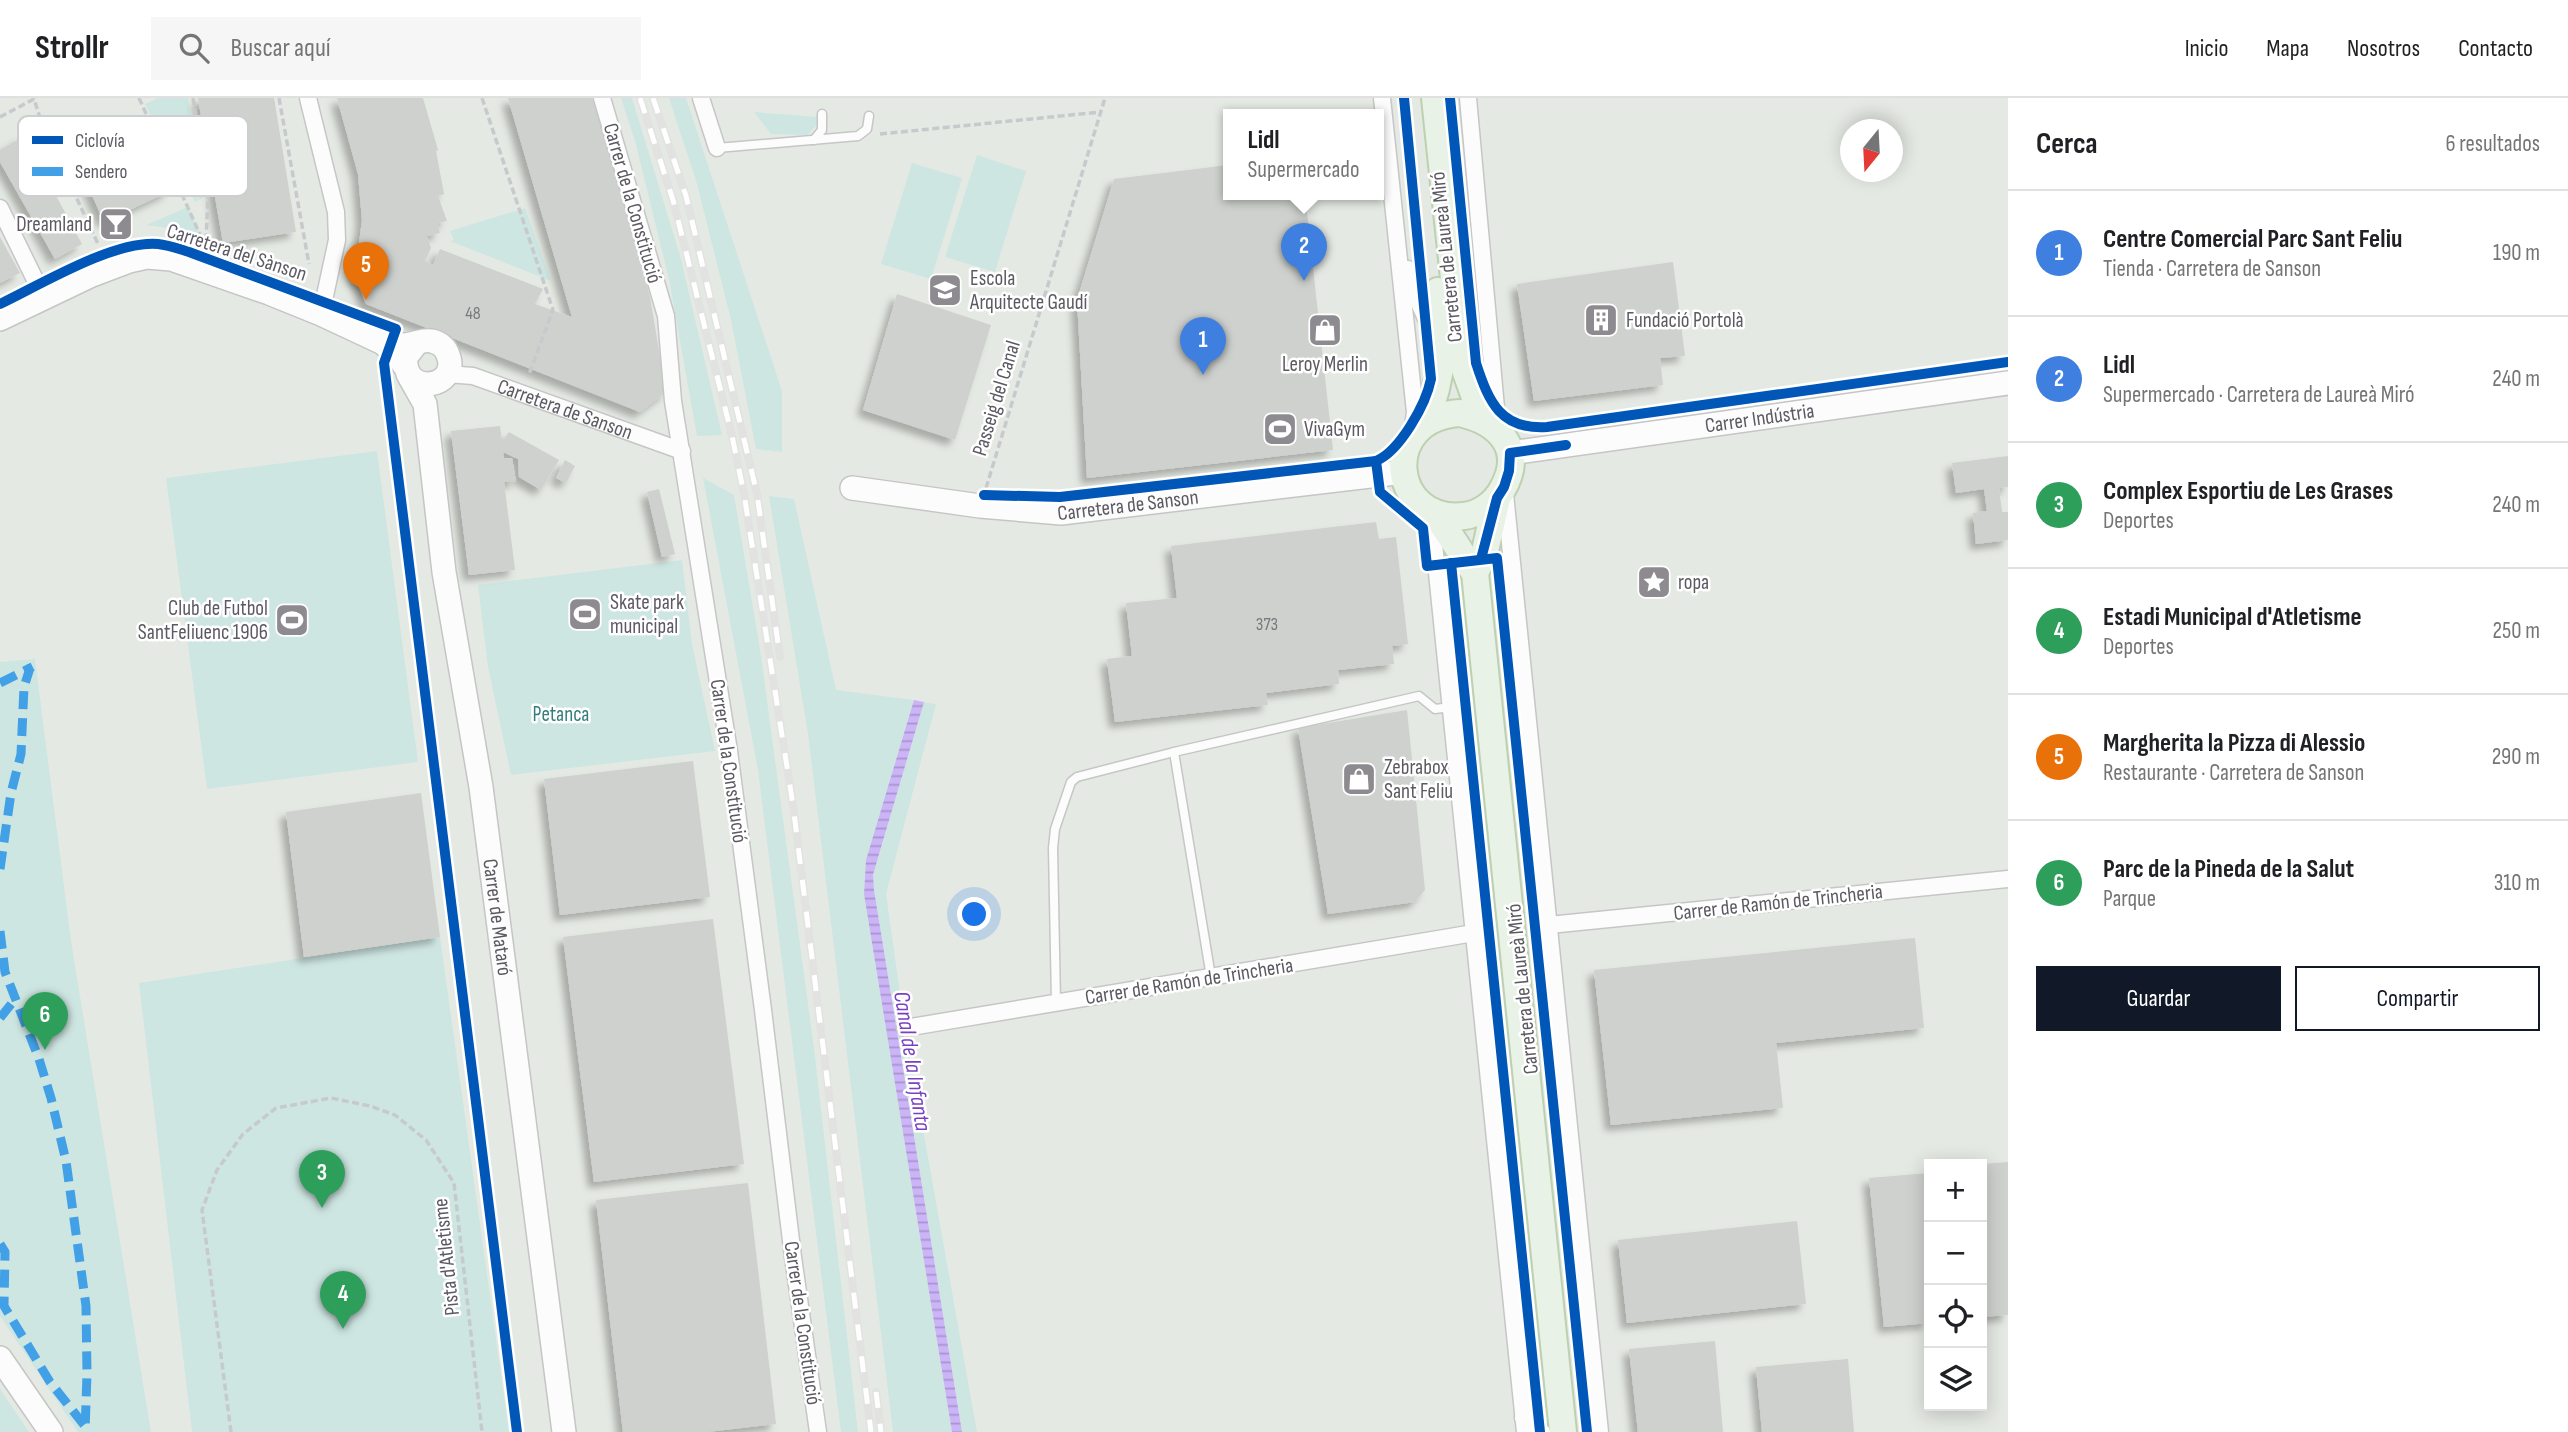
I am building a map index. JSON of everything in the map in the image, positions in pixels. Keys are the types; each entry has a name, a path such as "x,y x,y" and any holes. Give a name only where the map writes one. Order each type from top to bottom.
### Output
{"main road":[{"name":"Carretera de Laureà Miró","path":"1418,98 1440,309 1442,358 1436,393 1418,430"},
{"name":"Carretera de Laureà Miró","path":"1435,98 1463,364 1497,434"},
{"path":"1460,412 1497,434 1509,471 1501,493 1486,508 1472,515 1454,517 1427,508 1413,496 1404,472 1405,453 1418,430 1443,414 1460,412"},
{"name":"Carretera de Laureà Miró","path":"1475,573 1485,551 1501,493"},
{"name":"Carretera de Laureà Miró","path":"1427,508 1453,537 1475,573 1563,1432"}],"street":[{"path":"308,98 336,212 337,240 321,314"},
{"name":"Carrer de la Constitució","path":"602,98 666,316 673,401 731,765 793,1258 818,1432"},
{"path":"701,98 717,149"},
{"name":"Carretera de Laureà Miró","path":"1468,98 1497,434"},
{"name":"Carretera de Laureà Miró","path":"1384,117 1418,430"},
{"name":"Carretera de Laureà Miró","path":"1393,202 1405,239 1412,287 1442,358"},
{"path":"0,208 44,298"},
{"path":"0,319 92,275 147,257 172,259 270,293 383,343 399,358 407,371 423,384 443,378"},
{"path":"383,343 404,345 428,340 444,347 449,358 443,378 425,404"},
{"path":"407,371 408,351 417,343"},
{"name":"Carrer de Mataró","path":"407,371 425,404 443,572 483,800 565,1432"},
{"name":"Carretera de Sanson","path":"443,378 473,376 682,451"},
{"name":"Carrer Indústria","path":"1497,434 2008,383"},
{"name":"Carretera de Sanson","path":"852,488 980,506 1061,513 1404,472"},
{"name":"Carretera de Laureà Miró","path":"1501,493 1549,925 1600,1432"},
{"name":"Carretera de Laureà Miró","path":"1427,508 1433,534 1524,1425 1542,1432"},
{"name":"Carrer de Ramón de Trincheria","path":"1549,925 2008,879"},
{"name":"Carrer de Ramón de Trincheria","path":"905,1028 1474,933"},
{"path":"0,1358 51,1432"}],"lane":[{"path":"814,140 822,130 822,114"},
{"path":"717,149 858,136 867,129 869,116"},
{"path":"1056,1003 1053,848 1055,829 1071,782 1077,777 1419,696 1435,709 1451,707"},
{"path":"1174,752 1210,977"}],"path":[{"path":"0,117 35,98 40,116"},
{"path":"139,98 147,116"},
{"path":"192,98 195,116"},
{"path":"279,98 309,264"},
{"path":"482,98 553,310 521,395"},
{"path":"858,136 1101,112"},
{"path":"77,196 103,250 96,259"},
{"path":"183,196 205,246 208,196"},
{"path":"984,495 996,495"}],"green space":[{"path":"158,98 188,98 191,116 151,116 145,104"},
{"path":"621,98 632,98 681,259 722,435 697,436 669,279 635,141"},
{"path":"669,98 686,98 782,391 782,452 756,449 731,320 697,184"},
{"path":"754,112 818,117 818,124 807,135 771,134"},
{"path":"977,155 1026,171 995,272 945,257"},
{"path":"912,163 962,178 931,279 881,264"},
{"path":"192,196 203,196 203,198 195,202"},
{"path":"188,207 201,235 146,225"},
{"path":"525,208 551,281 450,241 454,240 450,231"},
{"name":"Club de Futbol SantFeliuenc 1906","path":"377,451 418,762 207,789 166,478"},
{"path":"703,478 734,495 760,649 814,1048 858,1432 841,1432 758,770"},
{"path":"769,496 794,499 836,690 914,700 866,860 864,894 952,1432 893,1432 808,734"},
{"name":"Petanca","path":"682,560 692,644 715,751 511,775 488,667 478,585"},
{"path":"35,659 71,941 151,1432 78,1432 0,1316 0,662"},
{"path":"924,702 936,704 886,894 905,1028 977,1432 962,1432 874,890 873,875"},
{"path":"440,937 509,1432 192,1432 139,983"},
{"path":"0,1389 29,1432 0,1432"}],"shaded area":[{"path":"914,700 924,702 873,875 962,1432 952,1432 864,894 866,860"}],"building":[{"path":"198,98 274,98 296,232 223,243 215,196 248,196 248,116 201,116"},
{"path":"337,98 423,98 438,150 436,151 444,194 438,196 447,221 437,223 440,233 427,236 431,248 425,261 433,265 440,249 543,289 535,304 572,317 508,98 592,98 621,188 650,297 666,392 640,412 366,304 355,276 362,220 358,174"},
{"path":"18,140 18,194 0,162 0,150"},
{"path":"1223,166 1223,200 1306,200 1333,450 1087,478 1077,300 1114,179"},
{"path":"19,196 56,196 82,244 55,259"},
{"path":"92,196 159,196 104,222"},
{"path":"0,237 20,273 0,283"},
{"name":"Fundació Portolà","path":"1673,262 1685,356 1660,358 1663,385 1534,401 1517,284"},
{"path":"897,294 991,325 955,440 863,410"},
{"path":"500,426 502,442 509,432 559,460 541,490 519,477 518,459 503,452 504,458 512,458 516,482 504,482 515,570 469,575 451,431"},
{"path":"2008,456 2008,487 1999,488 2002,512 2008,512 2008,540 1976,544 1973,513 1987,511 1984,489 1956,493 1952,463"},
{"path":"565,460 575,466 566,483 556,478"},
{"path":"659,489 675,554 662,557 647,492"},
{"path":"1376,522 1379,539 1396,537 1408,644 1392,646 1394,664 1338,670 1339,684 1266,693 1268,705 1115,722 1107,659 1132,656 1126,603 1177,598 1171,546"},
{"name":"Zebrabox Sant Feliu","path":"1407,710 1425,890 1415,902 1328,914 1298,728"},
{"path":"693,761 710,897 560,915 544,779"},
{"path":"421,793 440,937 304,957 286,812"},
{"path":"713,919 744,1164 594,1182 563,937"},
{"path":"1915,938 1924,1028 1776,1043 1783,1108 1611,1125 1594,970"},
{"path":"2008,1162 2008,1315 1987,1317 1987,1222 1987,1164"},
{"path":"1924,1173 1924,1323 1884,1327 1869,1178"},
{"path":"748,1183 776,1424 707,1432 623,1432 596,1200"},
{"path":"1797,1221 1806,1304 1627,1323 1618,1240"},
{"path":"1715,1341 1723,1432 1638,1432 1629,1349"},
{"path":"1848,1359 1854,1432 1762,1432 1756,1367"}],"railway":[{"path":"640,98 673,200 744,494 793,805 871,1432"},
{"path":"653,98 686,196 757,494 780,657"},
{"path":"876,1392 881,1432"}],"marked path":[{"path":"0,869 11,793 21,754 24,687 30,668 36,665"},
{"path":"0,683 30,668"},
{"path":"0,931 5,972 39,1059 66,1161 86,1306 85,1432"},
{"path":"0,1018 16,998"},
{"path":"0,1244 5,1252 4,1306 50,1382 85,1426"}],"cycle path":[{"path":"984,495 1060,497 1376,461 1385,456 1411,426 1431,379 1404,98"},
{"path":"1450,98 1476,363 1492,402 1508,419 1518,424 1547,427 2008,362"},
{"name":"Carretera del Sànson","path":"0,304 99,256 120,249 158,244 189,252 396,329 384,363 517,1432"},
{"path":"1481,559 1497,498 1509,471 1510,453 1566,445"},
{"path":"1376,461 1380,492 1423,528 1427,566 1497,558 1587,1432"},
{"path":"1451,563 1540,1432"}],"place":[{"name":"Dreamland","path":"116,224"},
{"name":"Lidl","path":"1304,281"},
{"name":"Escola Arquitecte Gaudí","path":"945,290"},
{"name":"Margherita la Pizza di Alessio","path":"366,300"},
{"name":"Fundació Portolà","path":"1601,320"},
{"name":"Leroy Merlin","path":"1325,330"},
{"name":"Centre Comercial Parc Sant Feliu","path":"1203,375"},
{"name":"VivaGym","path":"1280,429"},
{"name":"ropa","path":"1654,582"},
{"name":"Skate park municipal","path":"585,614"},
{"name":"Club de Futbol SantFeliuenc 1906","path":"292,620"},
{"name":"Zebrabox Sant Feliu","path":"1359,779"},
{"name":"Parc de la Pineda de la Salut","path":"45,1050"},
{"name":"Complex Esportiu de Les Grases","path":"322,1208"},
{"name":"Estadi Municipal d'Atletisme","path":"343,1329"}],"water label":[{"name":"Canal de la Infanta","path":"913,1061"}]}
